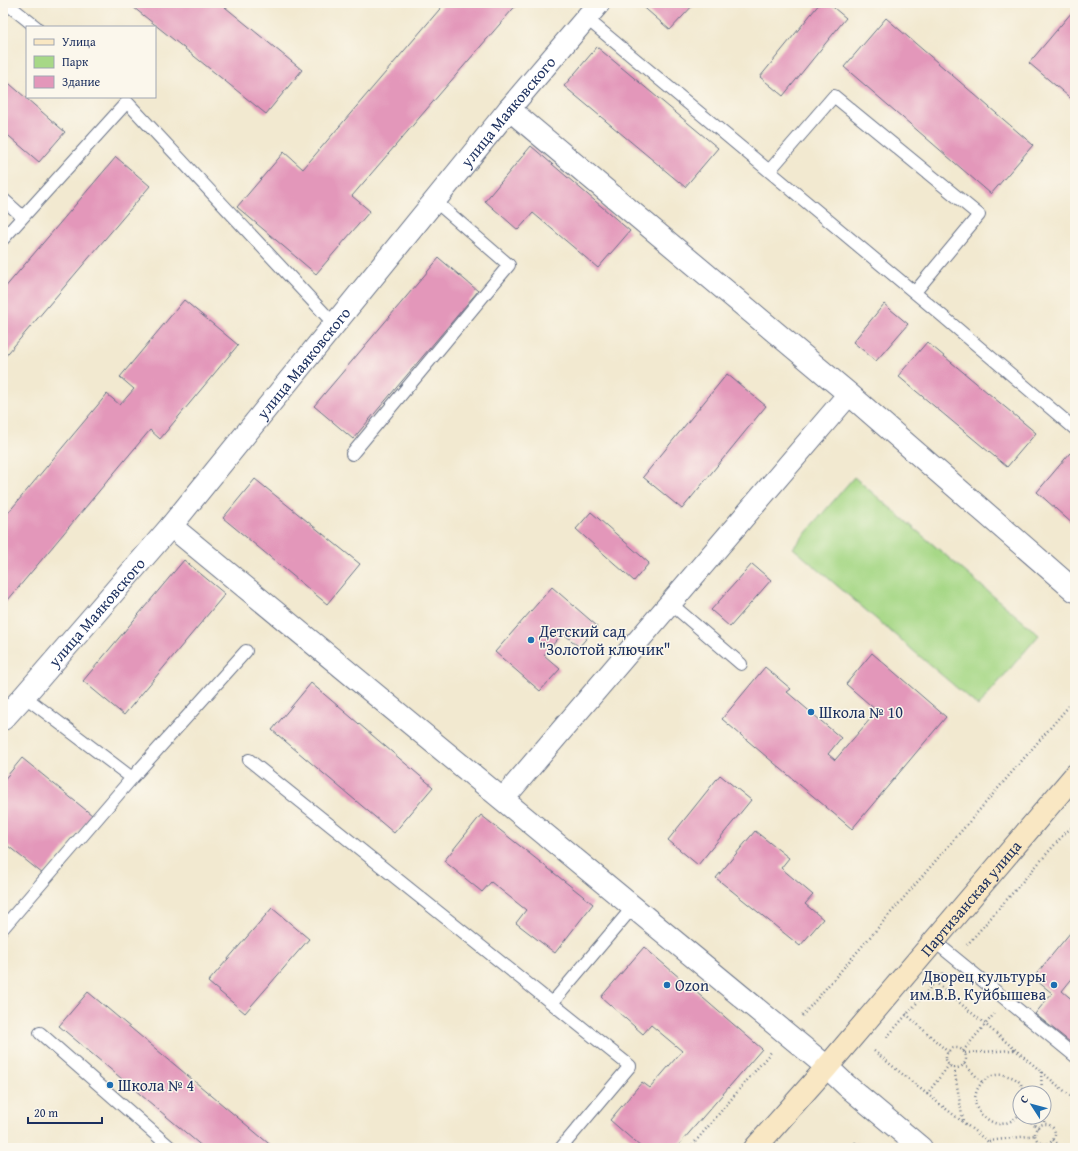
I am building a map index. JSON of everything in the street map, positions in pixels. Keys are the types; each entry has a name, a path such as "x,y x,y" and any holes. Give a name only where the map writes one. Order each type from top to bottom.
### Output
{"main road":[{"name":"Партизанская улица","path":"755,1148 827,1067 1075,775"}],"street":[{"name":"улица Маяковского","path":"3,719 171,526 510,109 593,11"},
{"path":"510,109 849,394 1075,591"},
{"path":"503,799 849,394"},
{"path":"171,526 827,1067 846,1085 921,1148"}],"lane":[{"path":"6,3 35,26"},
{"path":"593,11 769,170 915,292 1075,429"},
{"path":"769,170 834,96 979,215 915,292"},
{"path":"3,239 124,99 335,325"},
{"path":"3,199 23,217"},
{"path":"352,454 509,266 435,201"},
{"path":"670,603 741,664"},
{"path":"3,928 132,778 246,651"},
{"path":"24,696 132,778"},
{"path":"249,760 630,1066 561,1148"},
{"path":"552,1003 633,907"},
{"path":"934,941 1075,1056"},
{"path":"40,1033 171,1148"}],"path":[{"path":"690,1148 1075,699"},
{"path":"914,964 1075,1100"},
{"path":"964,1052 1007,1000"},
{"path":"906,1014 948,1052"},
{"path":"964,1052 966,1059 960,1068 954,1068 949,1065 946,1060 946,1054 955,1048 961,1049 964,1052 1015,1050"},
{"path":"874,1051 996,1148"},
{"path":"964,1064 982,1082"},
{"path":"927,1094 949,1065"},
{"path":"954,1068 963,1122"},
{"path":"1041,1072 1042,1085"},
{"path":"1012,1121 998,1124 988,1120 980,1113 976,1102 976,1091 982,1082 991,1075 1002,1074 1013,1077 1021,1085"},
{"path":"1034,1125 1038,1128"},
{"path":"1040,1125 1035,1131 1036,1138 1040,1143 1048,1144 1053,1140 1056,1134 1053,1127 1049,1125"},
{"path":"988,1142 1036,1135"},
{"path":"1053,1140 1063,1148"}],"green space":[{"path":"854,477 1039,635 978,706 793,548"}],"building":[{"path":"128,3 220,3 302,70 266,114"},
{"path":"445,3 518,3 352,196 370,211 316,274 237,207 284,152 303,169"},
{"path":"639,3 695,3 670,30"},
{"path":"820,3 828,3 846,18 783,96 760,77"},
{"path":"1072,12 1075,14 1075,102 1029,63"},
{"path":"886,18 1033,145 991,194 844,67"},
{"path":"597,47 718,148 685,187 564,86"},
{"path":"3,78 65,132 39,162 3,131"},
{"path":"531,146 630,231 598,268 533,213 518,230 485,201"},
{"path":"116,157 150,186 3,359 3,290"},
{"path":"439,258 478,291 353,439 314,406"},
{"path":"184,300 238,345 160,439 150,430 3,606 3,519 107,394 120,405 134,389 120,377"},
{"path":"884,304 908,324 876,361 853,342"},
{"path":"927,342 1036,433 1007,467 898,376"},
{"path":"727,374 766,406 682,509 643,477"},
{"path":"1070,453 1075,458 1075,526 1037,492"},
{"path":"255,479 360,564 327,604 223,518"},
{"path":"591,512 649,563 634,581 576,529"},
{"path":"184,560 225,594 124,715 83,681"},
{"path":"752,564 771,580 730,627 711,610"},
{"name":"Детский сад \"Золотой ключик\"","path":"552,587 597,626 579,647 563,633 544,655 560,669 540,691 495,652"},
{"path":"872,653 946,717 852,829 722,719 765,667 791,689 787,692 841,738 828,754 835,760 877,711 846,684"},
{"path":"311,683 433,787 394,833 272,730"},
{"path":"22,758 92,815 43,874 3,842 3,781"},
{"path":"720,775 751,800 698,865 668,840"},
{"path":"481,815 593,904 555,953 516,923 526,910 491,882 482,892 444,861"},
{"path":"755,831 789,858 781,868 813,895 805,904 823,919 800,946 716,878"},
{"path":"272,908 309,939 245,1013 208,982"},
{"name":"Дворец культуры им.В.В. Куйбышева","path":"1075,927 1075,975 1062,991 1075,1002 1075,1046 1035,1014 1052,993 1033,978"},
{"path":"644,947 762,1049 676,1148 642,1148 610,1120 642,1082 650,1088 682,1051 651,1025 643,1034 601,997"},
{"path":"88,992 274,1148 204,1148 59,1026"},
{"path":"855,1142 862,1148 851,1148"}],"place":[{"name":"Детский сад \"Золотой ключик\"","path":"531,640"},
{"name":"Школа № 10","path":"811,712"},
{"name":"Ozon","path":"667,985"},
{"name":"Дворец культуры им.В.В. Куйбышева","path":"1054,985"},
{"name":"Школа № 4","path":"110,1085"}]}
